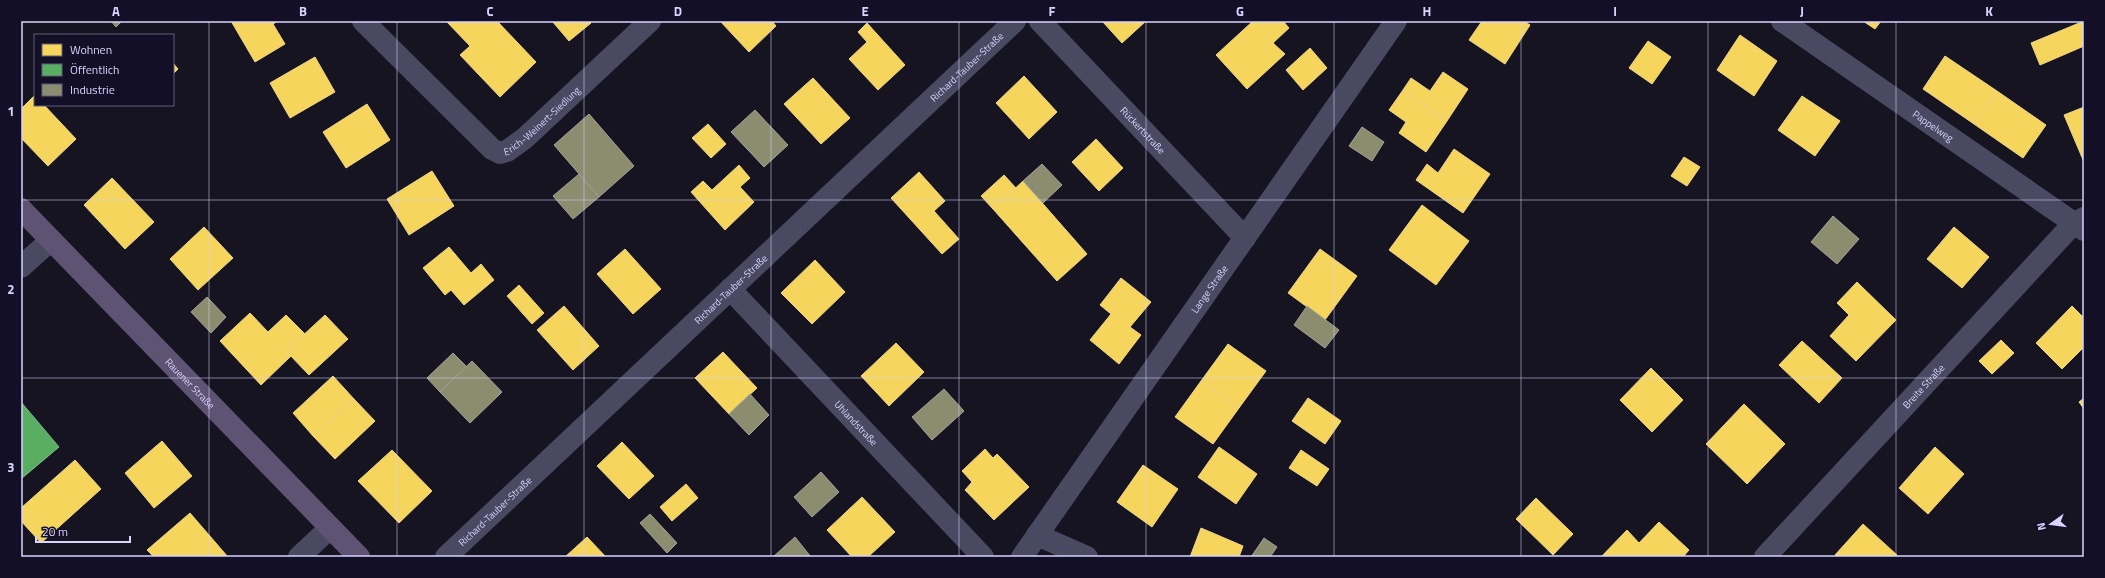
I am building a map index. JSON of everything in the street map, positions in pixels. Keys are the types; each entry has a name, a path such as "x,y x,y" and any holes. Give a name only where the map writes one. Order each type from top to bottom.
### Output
{"main road":[{"name":"Rauener Straße","path":"21,209 359,557"}],"street":[{"name":"Erich-Weinert-Siedlung","path":"364,21 492,149 500,153 507,151 525,138 650,21"},
{"name":"Richard-Tauber-Straße","path":"446,557 1015,21"},
{"name":"Rückertstraße","path":"1040,21 1246,238"},
{"name":"Lange Straße","path":"1022,557 1396,21"},
{"name":"Pappelweg","path":"1782,21 2081,224"},
{"name":"Breite Straße","path":"1765,557 2081,224"},
{"path":"21,267 51,240"},
{"name":"Uhlandstraße","path":"730,289 983,557"},
{"path":"299,557 330,528"},
{"path":"1037,535 1087,557"}],"building: Wohnen":[{"path":"231,21 278,21 273,24 285,44 255,62"},
{"path":"446,21 497,21 536,62 500,97 460,55 470,46"},
{"path":"552,21 589,21 591,23 569,41"},
{"path":"720,21 772,21 776,26 749,52"},
{"path":"1102,21 1146,21 1122,43"},
{"path":"1253,21 1283,21 1289,28 1273,43 1285,54 1247,89 1216,55"},
{"path":"1482,21 1524,21 1530,25 1505,64 1469,40"},
{"path":"1863,21 1881,21 1875,29"},
{"path":"2084,21 2084,46 2040,65 2031,43"},
{"path":"867,23 905,65 878,90 849,59 867,42 858,32"},
{"path":"1740,35 1777,61 1754,96 1717,70"},
{"path":"1648,41 1671,57 1652,84 1629,68"},
{"path":"1310,48 1327,68 1303,90 1286,70"},
{"path":"1945,56 1997,91 1974,124 1923,89"},
{"path":"315,57 335,92 290,118 270,83"},
{"path":"174,64 178,69 174,73"},
{"path":"1443,72 1468,89 1447,121 1403,90 1411,78 1430,91"},
{"path":"1024,76 1057,112 1029,139 996,103"},
{"path":"813,78 850,118 821,144 784,104"},
{"path":"1403,90 1447,121 1426,152 1399,133 1406,122 1389,110"},
{"path":"1997,91 2046,125 2023,158 1974,124"},
{"path":"34,96 34,106 45,106 76,139 48,166 21,138 21,109"},
{"path":"1802,96 1840,121 1815,156 1778,130"},
{"path":"367,104 390,140 346,168 323,132"},
{"path":"2084,107 2084,162 2064,115"},
{"path":"708,124 726,144 711,158 692,138"},
{"path":"1096,139 1123,168 1099,191 1072,162"},
{"path":"1454,149 1490,174 1463,213 1416,180 1427,164 1438,173"},
{"path":"1684,157 1700,167 1687,186 1671,176"},
{"path":"739,165 750,178 740,187 754,202 725,230 691,192 703,181 712,190"},
{"path":"432,171 454,206 409,235 387,199"},
{"path":"919,172 945,201 934,211 959,239 942,254 891,198"},
{"path":"1004,175 1016,188 993,209 981,196"},
{"path":"112,178 154,222 125,249 84,205"},
{"path":"1023,181 1087,254 1057,281 993,209"},
{"path":"1422,205 1469,241 1436,285 1389,250"},
{"path":"204,227 233,258 198,290 170,259"},
{"path":"1954,227 1989,257 1962,288 1927,259"},
{"path":"449,247 471,273 481,264 494,280 464,305 451,290 445,295 423,268"},
{"path":"625,249 661,289 633,314 597,274"},
{"path":"1320,249 1357,276 1325,320 1288,293"},
{"path":"815,260 845,292 812,324 781,293"},
{"path":"1121,278 1151,302 1130,327 1141,335 1119,364 1090,340 1111,314 1100,305"},
{"path":"1857,282 1896,320 1856,361 1830,336 1849,315 1837,303"},
{"path":"519,285 544,313 532,324 507,296"},
{"path":"564,306 599,346 573,370 537,330"},
{"path":"2072,306 2084,318 2084,347 2062,369 2036,343"},
{"path":"250,313 268,332 286,315 305,334 286,351 291,356 261,385 220,341"},
{"path":"325,315 348,339 309,375 286,351"},
{"path":"2001,340 2014,353 1992,374 1979,361"},
{"path":"1802,341 1842,378 1819,403 1779,365"},
{"path":"896,343 924,372 889,406 861,376"},
{"path":"1228,344 1266,371 1239,408 1201,381"},
{"path":"723,352 757,388 729,414 695,378"},
{"path":"1651,368 1683,400 1652,432 1620,400"},
{"path":"333,376 354,399 313,436 293,413"},
{"path":"1201,381 1239,408 1213,444 1175,417"},
{"path":"1308,398 1341,421 1325,444 1292,421"},
{"path":"2084,398 2084,409 2079,402"},
{"path":"354,399 375,421 335,459 313,436"},
{"path":"1744,404 1785,444 1747,484 1706,444"},
{"path":"162,441 192,476 154,508 125,473"},
{"path":"622,442 654,476 629,499 597,466"},
{"path":"1219,447 1257,474 1236,504 1198,477"},
{"path":"1935,447 1964,474 1928,514 1899,488"},
{"path":"985,449 993,458 997,454 1029,487 994,520 965,490 972,482 962,471"},
{"path":"392,450 432,491 399,523 358,481"},
{"path":"1301,450 1329,469 1317,486 1289,468"},
{"path":"75,460 101,489 41,543 21,521 21,508"},
{"path":"1143,465 1178,489 1152,527 1117,502"},
{"path":"686,484 698,498 672,521 660,507"},
{"path":"862,497 895,532 868,557 852,557 827,530"},
{"path":"1536,498 1573,534 1553,555 1516,519"},
{"path":"190,513 228,557 154,557 147,550"},
{"path":"1659,522 1689,550 1683,557 1601,557 1627,530 1639,543"},
{"path":"1863,524 1897,555 1894,557 1837,557 1835,555"},
{"path":"1201,528 1243,546 1239,557 1190,557"},
{"path":"587,537 606,557 565,557"}],"building: Öffentlich":[{"path":"21,402 59,447 21,479"}],"building: Industrie":[{"path":"111,21 122,21 116,27"},
{"path":"755,110 788,145 764,167 731,132"},
{"path":"589,114 634,166 599,197 554,145"},
{"path":"1362,127 1384,142 1372,161 1349,146"},
{"path":"1042,164 1062,185 1043,203 1023,181"},
{"path":"579,174 599,197 573,219 553,196"},
{"path":"1833,216 1859,239 1837,264 1811,242"},
{"path":"207,297 226,317 211,333 191,312"},
{"path":"1307,306 1339,330 1325,348 1294,325"},
{"path":"453,353 467,367 440,392 427,378"},
{"path":"472,361 502,392 470,423 440,392"},
{"path":"944,389 964,411 932,440 912,417"},
{"path":"750,394 769,415 749,435 729,414"},
{"path":"821,472 839,492 812,517 794,497"},
{"path":"650,514 677,543 667,553 640,523"},
{"path":"795,537 811,557 773,557"},
{"path":"1264,538 1277,547 1270,557 1251,557"}]}
